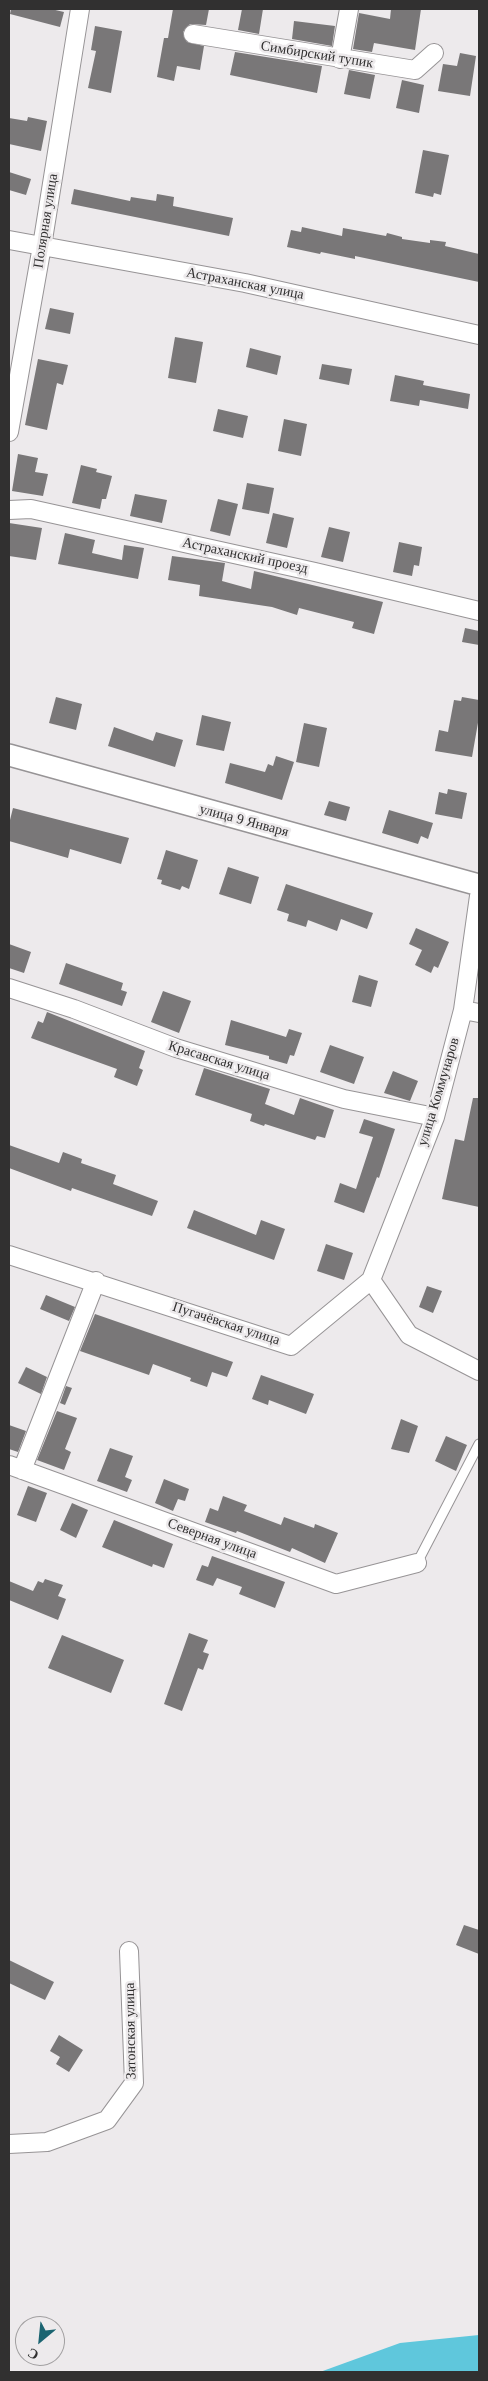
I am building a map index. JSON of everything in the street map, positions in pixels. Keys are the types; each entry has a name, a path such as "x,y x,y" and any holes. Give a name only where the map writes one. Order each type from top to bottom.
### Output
{"street":[{"name":"Полярная улица","path":"9,432 42,246 80,9"},
{"path":"340,59 349,9"},
{"name":"Симбирский тупик","path":"194,34 415,70 434,53"},
{"name":"Астраханская улица","path":"9,240 245,283 479,335"},
{"name":"Астраханский проезд","path":"9,510 31,509 315,572 479,611"},
{"name":"улица 9 Января","path":"9,755 479,885"},
{"name":"улица Коммунаров","path":"371,1280 435,1117 471,1012 479,896"},
{"name":"Красавская улица","path":"9,988 74,1009 176,1048 344,1099 435,1117"},
{"name":"Пугачёвская улица","path":"9,1254 291,1346 371,1280"},
{"path":"371,1280 409,1335 479,1371"},
{"path":"16,1467 96,1282"},
{"name":"Северная улица","path":"16,1467 336,1584 417,1563"},
{"name":"Затонская улица","path":"9,2144 47,2142 107,2120 134,2083 129,1951"}],"lane":[{"path":"417,1563 479,1444"}],"water":[{"path":"479,2335 479,2372 320,2372 400,2343"}],"building":[{"path":"11,9 51,9 64,12 60,27 10,14"},
{"path":"173,9 209,9 206,25 190,24 183,32 187,42 204,46 200,70 177,66 174,81 157,77 164,38 168,38"},
{"path":"242,9 263,9 259,34 238,30"},
{"path":"391,9 421,9 415,50 374,43 372,52 353,49 359,13 390,19"},
{"path":"294,21 335,26 332,46 292,39"},
{"path":"95,26 122,31 111,93 88,88 96,51 91,50"},
{"path":"235,52 322,66 317,93 230,75"},
{"path":"460,53 476,56 470,96 438,91 443,64 457,66"},
{"path":"349,70 375,75 370,99 344,94"},
{"path":"402,80 424,85 419,113 396,108"},
{"path":"28,117 47,121 41,151 9,144 9,118 27,121"},
{"path":"423,150 449,155 441,195 434,193 433,197 415,193"},
{"path":"9,172 31,179 26,195 9,190"},
{"path":"74,189 130,201 131,197 156,201 157,194 174,197 173,206 233,218 229,236 71,204"},
{"path":"302,227 342,236 343,228 386,236 387,233 402,237 402,239 430,243 430,240 446,242 445,246 479,254 479,282 355,256 355,259 287,247 291,230 301,232"},
{"path":"50,308 74,313 70,334 45,329"},
{"path":"175,337 203,342 196,383 168,378"},
{"path":"250,348 281,356 277,375 246,367"},
{"path":"38,359 68,365 63,385 57,383 47,430 25,425"},
{"path":"322,364 352,369 349,385 319,379"},
{"path":"395,375 424,381 423,385 470,394 468,409 420,400 419,406 390,401"},
{"path":"218,409 248,416 243,438 213,431"},
{"path":"284,419 307,424 301,456 278,451"},
{"path":"18,454 38,458 35,472 48,474 43,496 12,491"},
{"path":"81,465 97,469 96,472 112,476 106,499 102,499 100,509 72,503"},
{"path":"247,483 274,488 269,514 242,509"},
{"path":"135,494 167,500 162,523 130,516"},
{"path":"218,499 238,504 230,536 210,531"},
{"path":"273,513 294,518 287,548 266,543"},
{"path":"9,523 42,528 36,560 9,556"},
{"path":"329,527 350,532 343,562 321,557"},
{"path":"65,533 95,540 92,553 122,560 124,545 144,548 138,579 58,564"},
{"path":"399,542 422,547 419,566 414,565 412,576 393,572"},
{"path":"172,556 225,563 222,581 251,589 254,571 383,602 374,634 352,628 354,622 299,608 297,615 272,607 199,596 200,585 168,580"},
{"path":"465,628 479,631 479,645 462,642"},
{"path":"56,697 82,704 76,730 49,723"},
{"path":"462,697 479,700 479,717 472,757 435,751 439,730 448,732 454,700 461,701"},
{"path":"202,715 231,722 224,751 196,745"},
{"path":"304,723 327,728 319,767 296,762"},
{"path":"114,727 153,741 156,732 183,740 175,767 108,746"},
{"path":"276,756 294,762 282,800 225,783 230,763 265,772 268,764 273,766"},
{"path":"448,789 467,793 462,819 435,814 439,792 447,794"},
{"path":"329,801 350,807 346,821 324,815"},
{"path":"13,808 129,838 121,864 70,849 68,858 9,841 9,824"},
{"path":"389,810 433,823 428,839 421,836 418,844 382,833"},
{"path":"166,850 198,860 189,889 182,886 180,890 161,884 162,880 157,879"},
{"path":"228,867 259,877 251,904 219,894"},
{"path":"286,884 373,913 367,929 341,919 337,931 308,920 306,927 287,921 289,914 277,910"},
{"path":"416,928 449,942 438,968 434,966 431,973 415,965 422,950 409,944"},
{"path":"9,944 31,952 24,973 9,968"},
{"path":"66,963 123,983 121,990 127,992 122,1006 59,984"},
{"path":"359,975 378,981 371,1007 352,1002"},
{"path":"163,991 191,1001 179,1033 151,1022"},
{"path":"47,1012 145,1051 139,1068 143,1070 137,1086 114,1077 117,1069 31,1038 38,1021 43,1023"},
{"path":"231,1020 286,1037 289,1029 302,1033 294,1056 290,1055 287,1064 269,1059 269,1056 225,1045"},
{"path":"330,1045 364,1057 354,1084 320,1072"},
{"path":"204,1068 270,1089 265,1104 294,1115 300,1098 334,1110 325,1138 317,1136 315,1140 265,1124 264,1126 250,1121 252,1114 195,1095"},
{"path":"393,1071 418,1081 410,1101 384,1093"},
{"path":"473,1098 479,1098 479,1207 442,1199 455,1139 464,1141"},
{"path":"364,1119 395,1129 379,1178 377,1177 364,1213 334,1202 340,1183 356,1189 373,1137 359,1133"},
{"path":"9,1145 59,1163 63,1152 82,1159 81,1163 116,1175 113,1184 158,1201 152,1216 72,1188 71,1191 9,1168"},
{"path":"194,1210 256,1235 261,1220 285,1229 274,1260 187,1228"},
{"path":"326,1244 353,1253 344,1280 317,1271"},
{"path":"427,1286 442,1291 433,1313 419,1307"},
{"path":"46,1295 75,1307 69,1321 40,1309"},
{"path":"95,1314 233,1362 227,1377 212,1372 207,1387 190,1381 191,1378 153,1364 149,1375 80,1351"},
{"path":"26,1367 47,1377 41,1394 18,1383"},
{"path":"261,1375 314,1394 306,1414 269,1400 268,1405 252,1399"},
{"path":"66,1386 72,1388 65,1405 60,1403"},
{"path":"57,1411 77,1418 65,1449 71,1452 64,1470 37,1460"},
{"path":"401,1419 418,1426 409,1453 391,1449"},
{"path":"9,1425 26,1431 18,1452 9,1449"},
{"path":"446,1436 467,1445 456,1471 435,1461"},
{"path":"110,1448 133,1456 125,1477 132,1480 127,1492 97,1481"},
{"path":"164,1479 189,1489 185,1501 178,1499 173,1511 155,1503"},
{"path":"28,1486 47,1493 36,1522 17,1515"},
{"path":"223,1496 247,1505 244,1511 281,1525 284,1517 314,1528 315,1524 338,1533 325,1563 292,1548 290,1552 237,1531 236,1533 205,1522 210,1508 218,1511"},
{"path":"72,1503 88,1510 76,1538 60,1530"},
{"path":"114,1520 173,1544 164,1568 153,1564 152,1567 102,1547"},
{"path":"212,1556 285,1582 275,1608 239,1594 242,1587 217,1578 213,1586 196,1580 202,1565 208,1567"},
{"path":"45,1579 63,1585 58,1596 66,1599 58,1620 9,1600 9,1581 33,1591 38,1581 43,1583"},
{"path":"189,1633 208,1640 203,1652 209,1654 203,1670 198,1668 182,1711 164,1704"},
{"path":"62,1635 124,1660 111,1693 48,1668"},
{"path":"464,1925 479,1930 479,1954 456,1945"},
{"path":"9,1960 54,1982 45,2000 9,1983"},
{"path":"59,2035 83,2050 69,2072 56,2064 60,2057 50,2051"}]}
